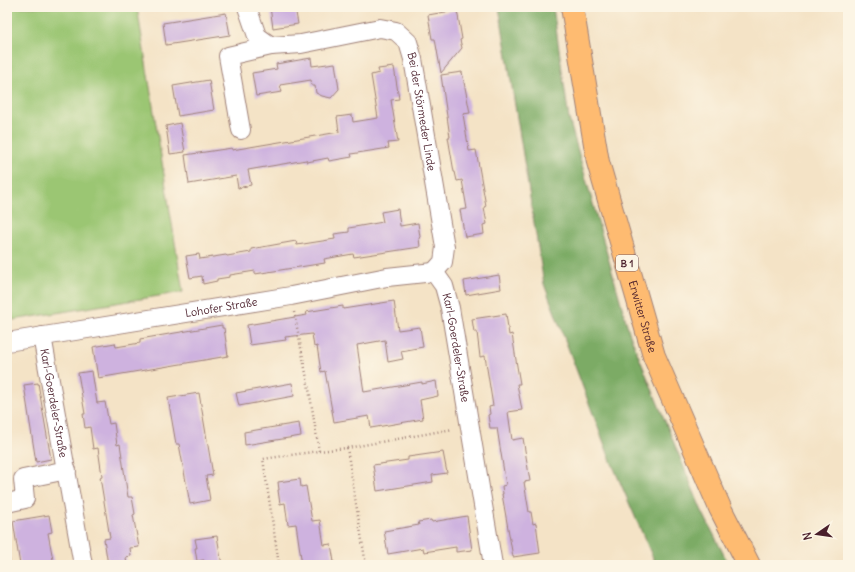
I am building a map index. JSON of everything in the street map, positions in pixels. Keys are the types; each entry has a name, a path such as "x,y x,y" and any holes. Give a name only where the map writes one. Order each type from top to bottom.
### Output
{"main road":[{"name":"Erwitter Straße","path":"572,7 598,162 654,356 720,508 749,565"}],"street":[{"path":"247,7 250,17 264,41"},
{"name":"Bei der Störmeder Linde","path":"241,130 228,56 264,41 301,44 380,28 396,32 408,42 413,59 445,247 443,262 434,272"},
{"name":"Lohofer Straße","path":"7,342 291,296 387,277 434,272"},
{"name":"Karl-Goerdeler-Straße","path":"434,272 444,286 450,308 494,565"},
{"name":"Karl-Goerdeler-Straße","path":"42,336 83,565"},
{"name":"Karl-Goerdeler-Straße","path":"7,503 26,499 23,479 67,470"}],"path":[{"path":"291,296 319,451"},
{"path":"279,565 263,460 347,448 471,426"},
{"path":"347,448 366,565"},
{"path":"7,548 10,565"}],"green space":[{"path":"7,7 137,7 183,292 7,321"},
{"path":"499,7 553,7 569,119 630,335 701,509 729,565 656,565 610,459 544,284"}],"building":[{"path":"270,7 295,7 298,24 273,28"},
{"path":"457,10 462,48 441,73 435,39 432,39 428,15"},
{"path":"226,13 230,35 166,45 163,23"},
{"path":"311,58 312,66 335,63 339,89 331,98 316,93 315,86 312,86 311,80 280,85 282,92 256,96 252,73 277,69 276,64"},
{"path":"394,67 399,99 391,100 398,142 388,143 389,148 351,154 352,157 329,161 328,158 307,162 306,160 248,170 251,185 238,188 236,176 189,184 185,155 232,148 232,150 339,132 337,117 352,115 353,122 378,118 371,75 379,73 378,69"},
{"path":"462,72 470,113 463,114 469,151 476,150 486,206 484,207 487,224 483,225 484,234 465,237 460,210 467,209 462,180 457,181 454,172 448,137 450,137 441,75"},
{"path":"209,80 214,110 178,116 173,86"},
{"path":"180,123 185,152 170,154 166,126"},
{"path":"398,209 400,226 418,223 420,247 354,257 353,254 324,259 325,263 255,274 255,271 230,275 230,277 217,279 217,281 203,284 202,276 190,278 186,256 199,254 200,259 227,256 251,252 251,249 296,241 297,245 335,239 334,234 349,232 349,228 383,222 381,212"},
{"path":"499,275 501,289 466,295 464,281"},
{"path":"394,301 398,330 420,327 423,347 401,351 403,359 388,362 385,340 357,345 364,392 436,381 438,396 420,400 423,419 371,428 369,416 334,422 325,371 321,372 317,346 314,347 312,334 285,337 286,340 250,345 247,325 307,315 306,312 343,306 343,309"},
{"path":"506,314 509,335 512,334 520,384 517,384 522,410 508,412 512,440 523,438 530,481 524,482 529,512 531,512 533,524 536,523 540,553 513,557 502,494 502,486 506,485 497,428 490,428 488,415 490,414 489,407 493,406 485,356 480,357 477,332 474,332 472,319"},
{"path":"222,325 222,328 224,328 228,356 98,378 93,347 115,343 116,347 140,343 140,339"},
{"path":"92,371 97,403 105,402 109,424 114,423 117,445 120,444 128,497 132,497 135,514 133,515 139,547 130,548 131,556 126,557 127,565 108,565 104,539 110,538 100,477 102,476 98,448 93,449 90,427 85,428 83,414 85,414 78,373"},
{"path":"38,383 51,459 36,462 24,385"},
{"path":"292,383 294,396 239,406 236,393"},
{"path":"199,393 213,475 206,476 210,500 190,504 179,444 176,444 168,398"},
{"path":"299,423 301,436 245,445 244,432"},
{"path":"443,452 447,473 432,475 433,482 377,491 373,465 408,460 408,457"},
{"path":"300,479 301,487 306,486 312,521 320,520 324,545 331,544 334,562 302,565 296,524 288,525 285,503 280,504 278,490 278,482"},
{"path":"49,515 52,532 48,533 54,565 20,565 13,521"},
{"path":"467,516 472,550 456,552 456,547 424,552 423,548 388,554 384,531 419,525 418,522 431,520 432,522"},
{"path":"217,536 222,565 204,565 204,560 197,561 195,539"}]}
